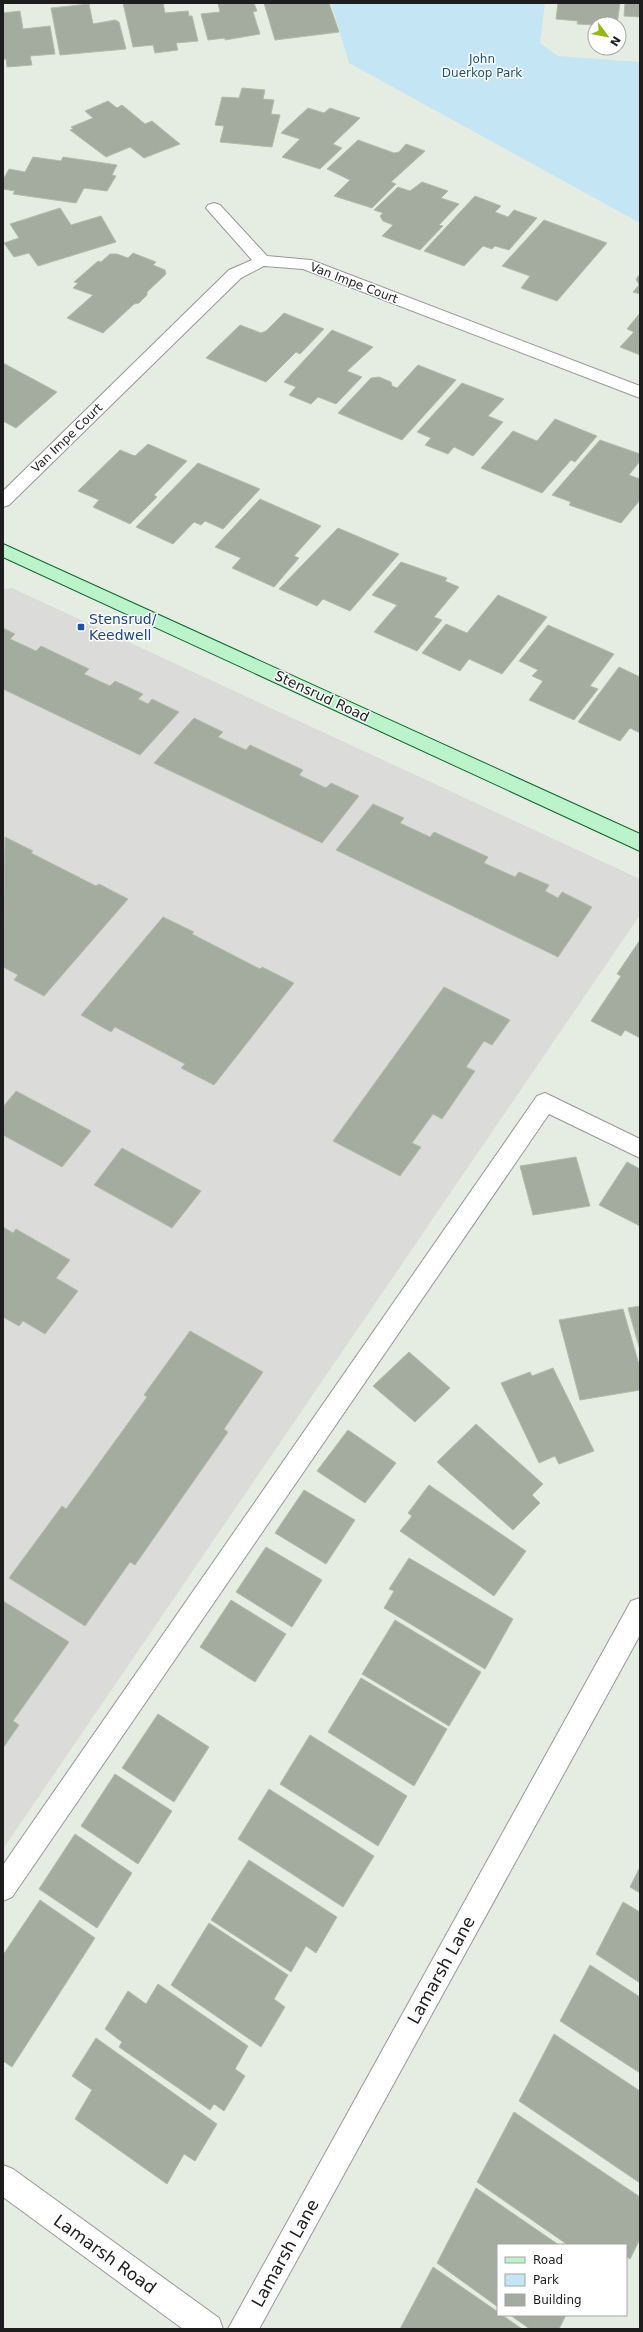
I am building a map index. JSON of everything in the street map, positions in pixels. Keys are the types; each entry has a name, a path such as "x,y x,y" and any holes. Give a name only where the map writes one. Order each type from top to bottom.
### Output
{"street":[{"path":"214,208 262,261"},
{"name":"Van Impe Court","path":"3,501 235,274 262,261 305,264 640,392"},
{"name":"Stensrud Road","path":"3,550 640,843"},
{"path":"3,1888 545,1102 640,1149"},
{"name":"Lamarsh Lane","path":"243,2329 640,1610"},
{"name":"Lamarsh Road","path":"3,2179 208,2329"}],"shaded area":[{"path":"12,588 640,879 640,915 3,1849 3,589"}],"green space":[{"name":"John Duerkop Park","path":"331,3 545,3 540,43 558,56 640,62 640,223 349,63"}],"building":[{"path":"123,3 163,3 165,13 188,11 189,16 192,16 198,41 176,43 178,50 155,53 153,45 133,47"},
{"path":"218,3 254,3 257,11 253,12 260,34 225,40 225,38 208,40 201,14 220,12"},
{"path":"264,3 329,3 339,32 275,40"},
{"path":"558,3 620,3 618,16 587,16 587,25 577,24 578,21 556,19"},
{"path":"625,3 640,3 640,17 624,16"},
{"path":"89,4 93,24 115,20 119,22 126,49 60,55 51,8"},
{"path":"20,11 23,29 50,26 55,54 30,56 32,65 7,67 6,59 3,59 3,13"},
{"path":"242,88 265,90 263,99 274,100 271,114 280,115 272,147 220,142 224,126 215,125 222,97 239,98"},
{"path":"108,101 117,108 122,105 145,124 152,121 180,144 144,158 130,147 106,157 70,130 73,129 71,127 93,118 85,111"},
{"path":"308,108 324,113 330,108 360,118 333,144 342,148 320,169 282,157 300,139 281,133"},
{"path":"358,140 394,153 399,152 406,144 425,151 391,182 396,184 372,208 334,196 350,180 327,169"},
{"path":"33,157 61,161 63,157 117,165 112,175 116,176 107,191 84,188 76,203 13,194 15,191 3,189 3,180 9,169 25,172"},
{"path":"422,182 448,191 441,198 459,204 439,225 443,226 420,250 382,236 393,225 383,221 380,216 383,213 374,210 398,187 410,191"},
{"path":"475,196 501,206 495,212 508,217 514,210 537,218 509,250 495,246 492,249 483,246 464,266 424,251"},
{"path":"60,208 71,225 101,216 116,242 38,266 29,253 14,257 4,243 19,238 10,224"},
{"path":"544,220 607,243 557,301 521,288 530,276 502,266"},
{"path":"133,253 156,262 153,265 165,270 166,274 147,292 147,295 139,303 134,304 103,333 67,318 93,295 73,288 78,283 74,282 98,261 101,262 110,254 117,254 128,258"},
{"path":"640,274 640,294 633,292 639,285 636,279"},
{"path":"284,313 324,329 300,354 296,352 266,382 206,358 240,325 261,333 266,331"},
{"path":"640,313 640,355 620,347 634,332 627,329"},
{"path":"332,330 373,347 347,371 362,377 336,404 318,397 311,404 289,395 296,387 284,382"},
{"path":"3,363 57,392 16,428 3,421"},
{"path":"418,365 456,380 402,440 338,413 371,378 379,377 391,382 392,386 397,388"},
{"path":"462,383 504,399 488,416 503,422 473,456 454,447 448,454 425,445 431,438 417,432"},
{"path":"555,419 597,436 575,462 571,460 542,493 481,468 513,431 537,441"},
{"path":"600,440 640,454 640,461 629,475 640,479 640,500 621,523 569,505 571,502 552,495"},
{"path":"148,444 187,461 154,495 157,497 130,524 93,507 99,500 78,491 120,450 135,456"},
{"path":"198,463 260,489 223,529 205,521 201,525 194,522 173,544 136,527"},
{"path":"260,499 321,526 294,556 299,558 274,587 232,568 241,558 215,547"},
{"path":"338,528 399,554 350,611 323,599 317,606 279,589"},
{"path":"401,562 447,578 445,581 459,587 434,617 442,620 417,651 374,632 397,605 372,595"},
{"path":"498,595 547,617 502,674 469,659 460,671 422,653 446,624 467,633"},
{"path":"548,625 614,654 590,686 598,689 574,720 529,700 543,681 532,676 538,670 519,661"},
{"path":"3,628 15,634 10,639 36,651 41,646 89,669 84,674 110,686 115,681 143,694 138,699 148,704 152,699 179,712 140,755 3,689"},
{"path":"619,667 640,677 640,733 630,728 620,741 578,722"},
{"path":"194,718 223,732 218,737 246,750 250,745 303,770 299,775 326,788 331,783 359,796 322,843 154,763"},
{"path":"373,804 404,818 400,823 430,837 434,832 488,857 484,863 515,877 519,872 549,885 545,891 558,898 562,892 592,907 558,957 336,850"},
{"path":"5,837 33,851 31,853 96,886 99,884 128,899 44,996 14,980 18,975 3,967"},
{"path":"163,917 194,932 192,934 260,969 262,967 294,983 214,1085 181,1068 185,1064 115,1027 111,1032 81,1015"},
{"path":"640,940 640,1038 625,1030 621,1036 591,1021 621,976 617,974"},
{"path":"444,987 510,1020 492,1045 484,1041 466,1067 475,1071 442,1119 433,1114 412,1143 421,1147 400,1176 333,1141"},
{"path":"16,1091 91,1131 62,1167 3,1135 3,1107"},
{"path":"122,1148 201,1191 172,1228 94,1185"},
{"path":"576,1157 590,1206 533,1215 520,1166"},
{"path":"627,1162 640,1169 640,1226 599,1205"},
{"path":"3,1227 13,1233 16,1229 70,1260 56,1278 78,1291 45,1334 23,1321 19,1326 3,1317"},
{"path":"640,1306 640,1350 628,1308"},
{"path":"623,1309 640,1368 640,1390 580,1400 559,1320"},
{"path":"190,1331 263,1372 224,1429 228,1432 135,1565 130,1562 85,1626 9,1578 62,1506 66,1509 147,1397 144,1395"},
{"path":"409,1352 450,1388 415,1422 373,1386"},
{"path":"553,1368 594,1451 559,1464 555,1456 539,1463 501,1383 530,1372 532,1376"},
{"path":"476,1424 543,1484 532,1495 540,1503 513,1530 437,1462"},
{"path":"348,1430 396,1463 365,1503 317,1471"},
{"path":"429,1485 526,1551 494,1596 400,1531 412,1516 408,1513"},
{"path":"304,1490 355,1520 326,1564 275,1533"},
{"path":"266,1547 322,1580 292,1627 236,1592"},
{"path":"409,1558 513,1619 485,1669 384,1608 394,1591 389,1589"},
{"path":"231,1600 286,1634 255,1682 200,1647"},
{"path":"3,1601 69,1642 13,1721 19,1725 3,1748"},
{"path":"395,1620 481,1672 449,1726 362,1674"},
{"path":"361,1678 447,1729 414,1786 328,1732"},
{"path":"158,1714 209,1747 174,1802 122,1768"},
{"path":"310,1735 407,1796 378,1846 280,1784"},
{"path":"115,1774 172,1811 138,1864 81,1826"},
{"path":"269,1789 374,1856 343,1907 238,1839"},
{"path":"75,1834 132,1873 97,1928 39,1889"},
{"path":"249,1860 337,1917 316,1953 306,1946 291,1972 211,1920"},
{"path":"640,1867 640,1893 630,1887"},
{"path":"40,1900 95,1938 12,2067 3,2061 3,1955"},
{"path":"623,1902 640,1912 640,1983 596,1954"},
{"path":"209,1923 288,1975 274,1999 285,2007 261,2047 171,1985"},
{"path":"590,1965 640,1997 640,2073 560,2021"},
{"path":"158,1984 248,2046 235,2069 245,2076 224,2111 214,2104 210,2110 119,2047 122,2042 105,2029 128,1991 146,2004"},
{"path":"554,2034 640,2091 640,2183 519,2101"},
{"path":"96,2038 217,2124 195,2161 184,2154 167,2184 75,2119 92,2090 72,2076"},
{"path":"514,2112 640,2197 640,2239 630,2259 627,2257 627,2244 567,2244 477,2182"},
{"path":"476,2188 558,2244 497,2244 497,2306 437,2263"},
{"path":"433,2267 497,2311 497,2316 503,2316 522,2329 400,2329"},
{"path":"511,2316 566,2316 559,2329 530,2329"}],"place":[{"name":"Stensrud/ Keedwell","path":"81,627"}]}
